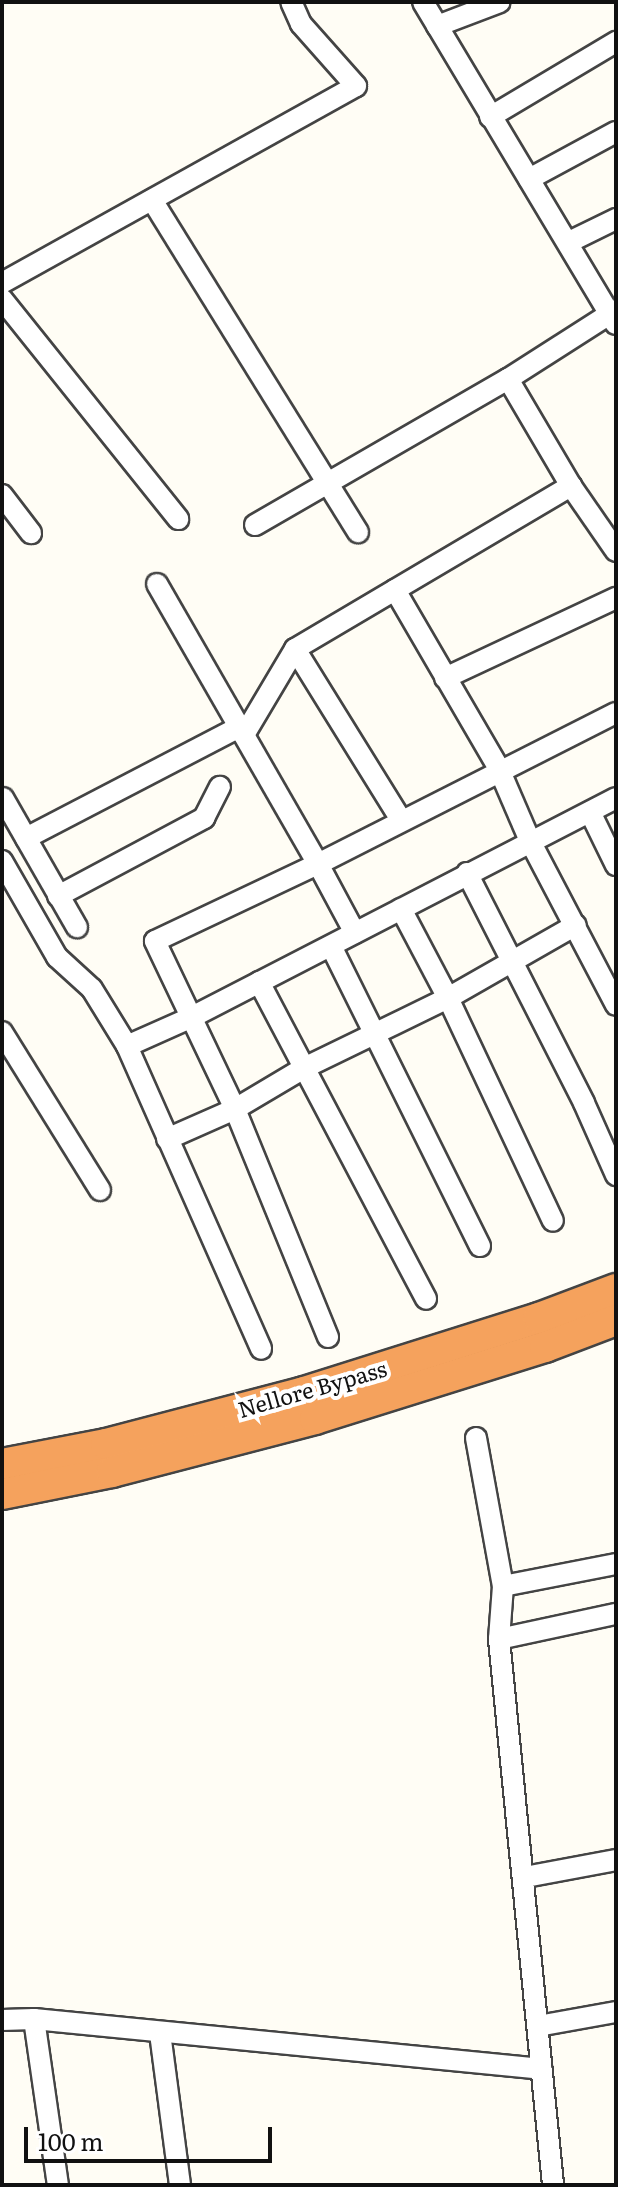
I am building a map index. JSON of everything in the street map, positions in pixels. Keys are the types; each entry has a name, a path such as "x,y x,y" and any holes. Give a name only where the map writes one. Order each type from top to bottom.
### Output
{"highway":[{"name":"Nellore Bypass","path":"2,1464 106,1444 304,1392 509,1328 616,1289"},
{"name":"Nellore Bypass","path":"2,1494 112,1472 315,1419 545,1347 616,1320"}],"street":[{"path":"2,283 356,86 301,24 291,2"},
{"path":"255,525 614,316 490,117 423,2"},
{"path":"437,26 500,2"},
{"path":"490,117 616,42"},
{"path":"529,179 616,132"},
{"path":"152,200 358,532"},
{"path":"569,242 616,219"},
{"path":"2,299 178,519"},
{"path":"508,379 571,486 616,551"},
{"path":"26,838 241,731 295,649 571,486"},
{"path":"2,495 31,533"},
{"path":"157,584 355,933"},
{"path":"395,590 499,769 530,841 616,1005"},
{"path":"445,678 616,598"},
{"path":"295,649 401,820"},
{"path":"328,1337 235,1109 155,941 318,864 499,769 616,713"},
{"path":"58,896 204,818 220,787"},
{"path":"3,798 77,927"},
{"path":"127,1046 192,1017 616,798"},
{"path":"590,812 616,865"},
{"path":"2,861 57,957 92,989 127,1046 261,1349"},
{"path":"467,873 616,1175"},
{"path":"401,909 448,998 553,1221"},
{"path":"167,1139 235,1109 304,1068 448,998 576,925"},
{"path":"331,946 480,1246"},
{"path":"259,982 426,1299"},
{"path":"2,1032 100,1190"},
{"path":"476,1438 503,1586 499,1639 525,1877 553,2185"},
{"path":"503,1586 616,1564"},
{"path":"499,1639 616,1614"},
{"path":"525,1877 616,1860"},
{"path":"538,2026 616,2012"},
{"path":"2,2020 34,2019 542,2069"},
{"path":"34,2019 58,2185"},
{"path":"160,2033 180,2185"}]}
